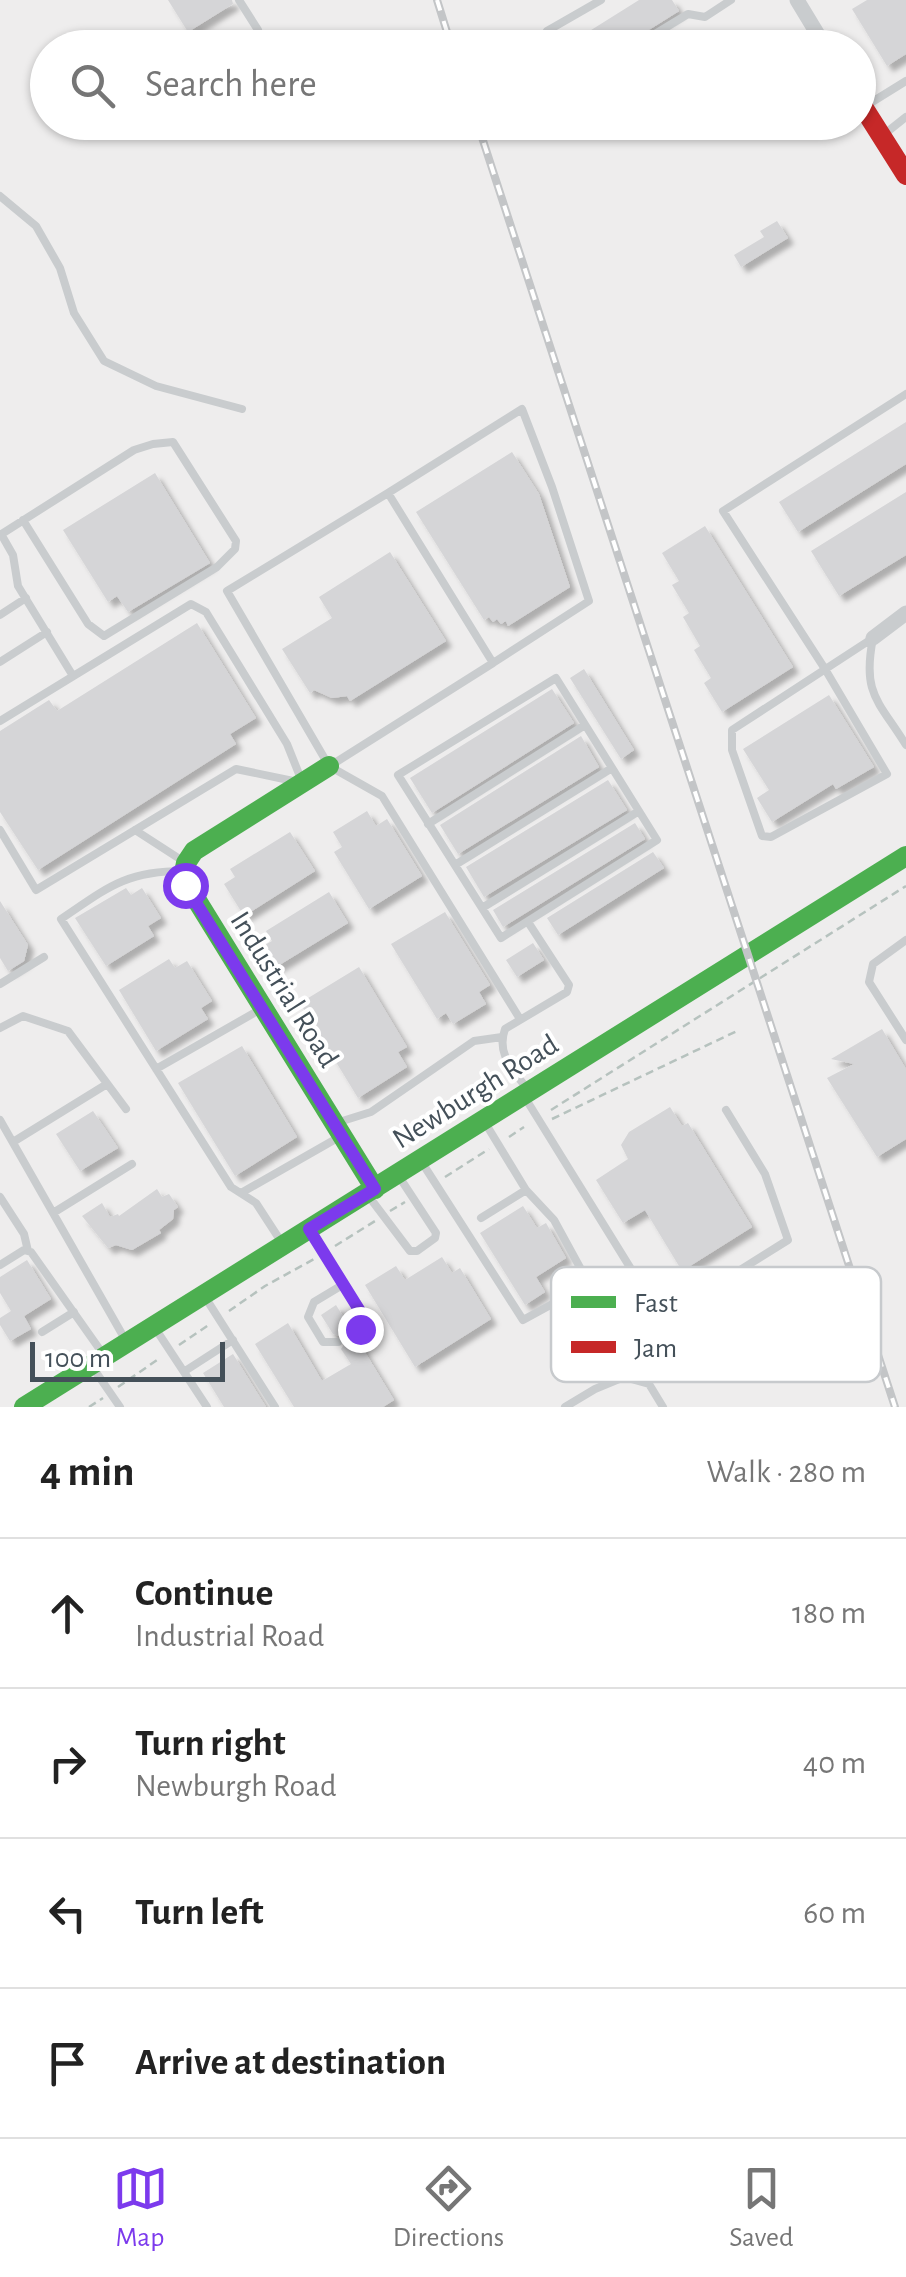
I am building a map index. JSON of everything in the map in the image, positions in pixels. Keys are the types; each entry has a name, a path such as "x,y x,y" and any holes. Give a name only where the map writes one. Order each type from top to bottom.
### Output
{"main road":[{"path":"876,127 906,174"},
{"path":"185,867 194,851 330,766"},
{"name":"Newburgh Road","path":"24,1407 906,856"},
{"name":"Industrial Road","path":"185,867 185,885 338,1130 371,1191"}],"street":[{"path":"803,2 817,30"},
{"path":"873,638 906,613"}],"lane":[{"path":"239,0 258,30"},
{"path":"550,30 601,0"},
{"path":"662,30 688,14 705,16 730,0"},
{"path":"876,96 906,81"},
{"path":"882,136 906,117"},
{"path":"0,196 36,226 60,268 74,313 104,361 156,386 242,409"},
{"path":"873,638 826,669 732,730 732,750 762,836 770,836 887,774 826,669 723,511 906,394"},
{"path":"330,766 588,601 552,486 522,408 228,591 330,766 382,796 520,1019"},
{"path":"22,520 88,624 104,636 217,568 236,549 236,541 172,442 134,450 22,520 0,534 13,554 18,586 73,676"},
{"path":"388,493 492,662"},
{"path":"0,614 26,598"},
{"path":"0,721 191,604 198,605 287,744 302,783"},
{"path":"0,662 46,632"},
{"path":"873,638 867,669 869,686 906,745"},
{"path":"556,678 612,768 657,840 501,938 398,776 556,678"},
{"path":"428,824 585,725"},
{"path":"454,865 612,768"},
{"path":"0,830 36,890 236,769 302,783"},
{"path":"482,908 639,811"},
{"path":"136,830 185,867"},
{"path":"185,867 119,879 61,919 230,1187 256,1203 283,1244"},
{"path":"528,922 568,984 567,992 504,1029 500,1044 503,1055 630,1267"},
{"path":"906,940 873,964 869,982 906,1040"},
{"path":"0,984 44,957"},
{"path":"156,1069 262,1008"},
{"path":"0,1028 24,1016 68,1030 126,1109"},
{"path":"241,1194 474,1041 502,1037"},
{"path":"13,1142 107,1084"},
{"path":"726,1110 765,1174 788,1240 745,1267"},
{"path":"0,1120 126,1342"},
{"path":"484,1121 526,1190 554,1220 580,1267"},
{"path":"421,1161 523,1320 551,1305"},
{"path":"54,1213 132,1164"},
{"path":"371,1191 410,1251 417,1251 436,1233 398,1175"},
{"path":"481,1218 526,1190"},
{"path":"0,1197 24,1234 28,1251"},
{"path":"309,1229 368,1324 354,1333"},
{"path":"0,1265 28,1251"},
{"path":"28,1251 74,1312 109,1393 120,1407"},
{"path":"338,1342 322,1342 308,1317 314,1302 344,1284"},
{"path":"202,1293 275,1407"},
{"path":"42,1332 74,1312"},
{"path":"153,1324 207,1407"},
{"path":"185,1372 233,1340"},
{"path":"565,1407 612,1382"},
{"path":"640,1382 648,1384 663,1407"}],"path":[{"path":"552,1110 906,886"},
{"path":"541,1124 737,1031"},
{"path":"436,1182 524,1127"},
{"path":"89,1407 265,1286 413,1197"}],"building":[{"path":"168,0 232,0 233,4 187,30"},
{"path":"639,0 672,0 679,11 649,30 591,30"},
{"path":"867,0 906,0 906,54 887,66 876,48 876,30 865,30 852,9"},
{"path":"777,221 788,238 741,267 734,255 764,237 760,231"},
{"path":"906,422 906,464 798,532 779,502"},
{"path":"512,452 539,494 570,587 508,626 506,621 501,624 489,617 484,620 416,512"},
{"path":"155,473 210,563 128,612 117,596 108,602 63,530"},
{"path":"906,492 906,555 839,596 811,551"},
{"path":"705,526 793,667 722,712 704,683 711,678 694,650 700,646 683,617 689,613 672,585 679,581 662,553"},
{"path":"390,552 446,641 350,701 347,696 332,698 314,690 310,693 282,649 332,618 319,597"},
{"path":"197,623 256,718 230,734 236,744 38,870 0,812 0,731 49,700 57,711"},
{"path":"584,669 634,750 621,759 570,678"},
{"path":"552,689 574,723 432,813 410,778"},
{"path":"829,695 874,767 836,789 833,784 772,822 757,798 769,790 743,749"},
{"path":"581,736 599,767 458,854 440,825"},
{"path":"608,780 627,810 484,897 466,867"},
{"path":"367,811 376,826 387,819 422,876 369,909 334,852 342,847 333,832"},
{"path":"635,823 645,839 503,927 493,910"},
{"path":"290,832 315,871 244,916 224,884 235,877 230,869"},
{"path":"653,852 664,868 558,935 547,918"},
{"path":"126,888 131,895 142,888 161,918 148,926 154,936 106,966 75,918"},
{"path":"329,892 348,923 276,967 263,946 272,941 266,931"},
{"path":"0,901 28,945 24,961 8,971 0,958"},
{"path":"445,912 490,985 479,992 486,1004 453,1024 446,1013 437,1019 391,944"},
{"path":"533,943 544,960 517,977 506,960"},
{"path":"169,959 175,968 187,961 212,1001 201,1008 208,1019 156,1051 119,990"},
{"path":"359,967 407,1047 398,1052 407,1067 358,1098 300,1003"},
{"path":"882,1029 906,1069 906,1139 877,1157 827,1078 854,1064 831,1059"},
{"path":"242,1046 297,1137 235,1176 178,1083"},
{"path":"670,1107 682,1126 688,1123 752,1227 688,1267 680,1267 645,1210 623,1223 596,1180 628,1159 621,1145 629,1132"},
{"path":"93,1111 118,1148 80,1171 56,1134"},
{"path":"157,1189 162,1197 169,1194 178,1207 173,1219 159,1230 161,1233 132,1250 116,1245 108,1248 82,1216 102,1203 110,1217 119,1216"},
{"path":"523,1206 537,1228 546,1223 566,1258 536,1277 545,1292 525,1305 480,1233"},
{"path":"442,1257 452,1273 460,1268 491,1319 415,1367 365,1285 396,1266 405,1280"},
{"path":"27,1260 51,1299 24,1316 31,1329 10,1341 0,1325 0,1318 11,1311 0,1293 0,1277"},
{"path":"336,1305 349,1326 346,1336 357,1339 394,1400 383,1407 294,1407 255,1344 288,1323 322,1381 351,1364 341,1349 344,1337 333,1334 321,1315"},
{"path":"233,1354 266,1407 224,1407 203,1373"}],"railway":[{"path":"437,0 446,30"},
{"path":"483,140 849,1267"},
{"path":"881,1364 895,1407"}],"traffic: fast":[{"path":"329,766 194,851 183,878 375,1189"},
{"path":"24,1407 906,856"}],"traffic: jam":[{"path":"876,128 906,175"}],"route":[{"path":"185,885 375,1189 309,1229 368,1324 360,1329"}]}
